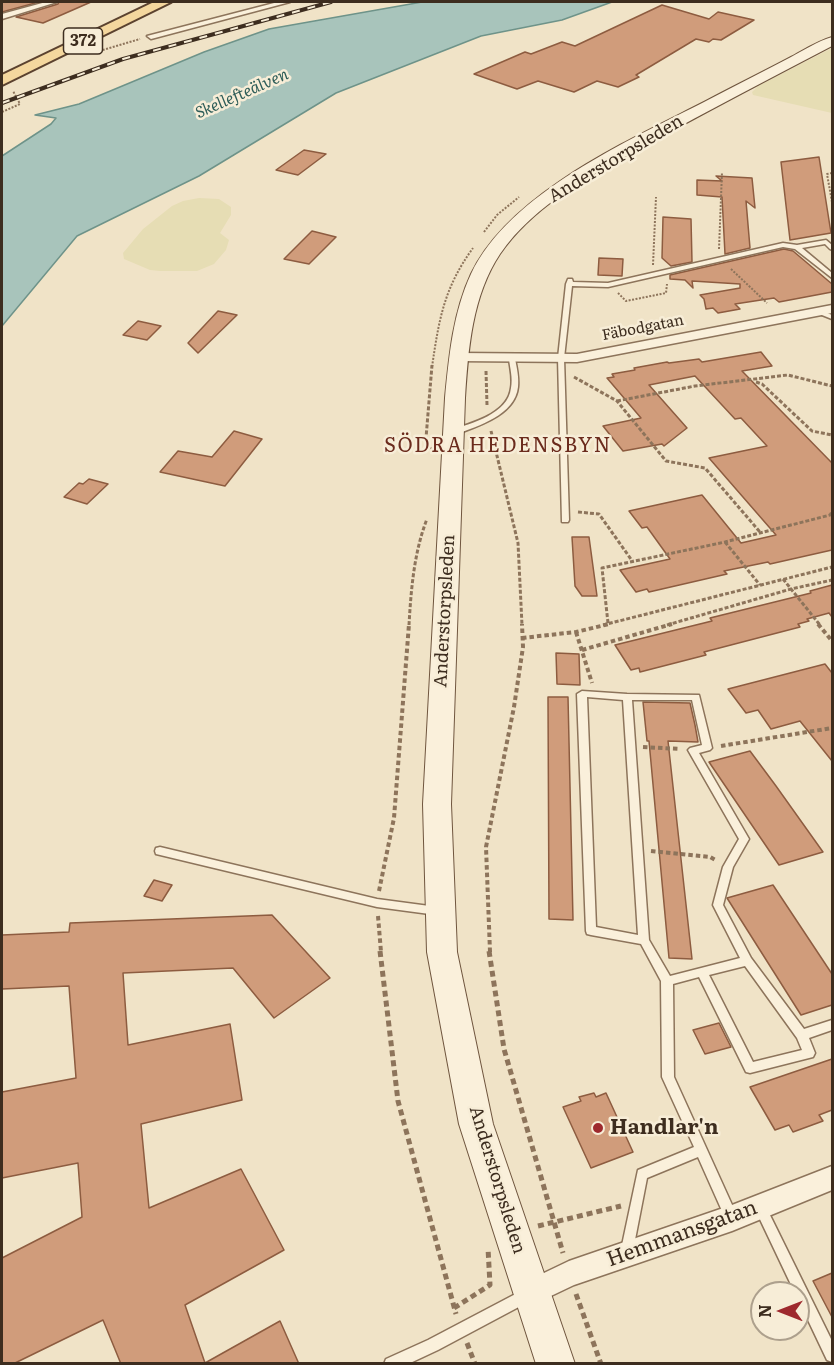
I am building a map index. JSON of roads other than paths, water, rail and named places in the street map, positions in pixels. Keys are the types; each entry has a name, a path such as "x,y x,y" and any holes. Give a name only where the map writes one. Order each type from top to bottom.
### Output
{"main road":[{"name":"372","path":"2,81 164,2"},
{"name":"Anderstorpsleden","path":"556,1364 476,1124 442,952 437,804 459,350 473,289 485,266 504,236 533,209 567,183 832,41"}],"street":[{"path":"2,17 53,2"},
{"path":"151,36 286,2"},
{"name":"Fäbodgatan","path":"459,350 487,358 561,365 577,358 826,310"},
{"name":"Hemmansgatan","path":"532,1292 569,1274 732,1218 832,1178"}],"lane":[{"path":"565,520 561,365 570,282 608,285 783,245 797,248 826,242 832,248"},
{"path":"797,248 832,276"},
{"path":"826,310 832,317"},
{"path":"454,432 488,420 502,410 515,390 512,359"},
{"path":"644,940 591,931 582,694 696,697 707,748 693,750 744,839 728,867 718,905 747,961 802,1035 808,1053 750,1068 702,972"},
{"path":"627,696 644,940 667,981 668,1077 732,1218"},
{"path":"160,851 377,903 440,911"},
{"path":"667,981 747,961"},
{"path":"802,1035 832,1025"},
{"path":"627,1254 642,1174 701,1150"},
{"path":"760,1206 832,1355"},
{"path":"391,1364 532,1292"}],"water":[{"name":"Skellefteälven","path":"422,2 612,2 562,20 481,36 336,93 199,176 77,236 2,326 2,156 51,124 56,118 35,115 79,104 204,52 269,29"}],"railway":[{"path":"2,103 123,59 331,2"}],"place":[{"name":"Handlar'n","path":"598,1128"}],"district":[{"name":"SÖDRA HEDENSBYN","path":"498,446"}]}
